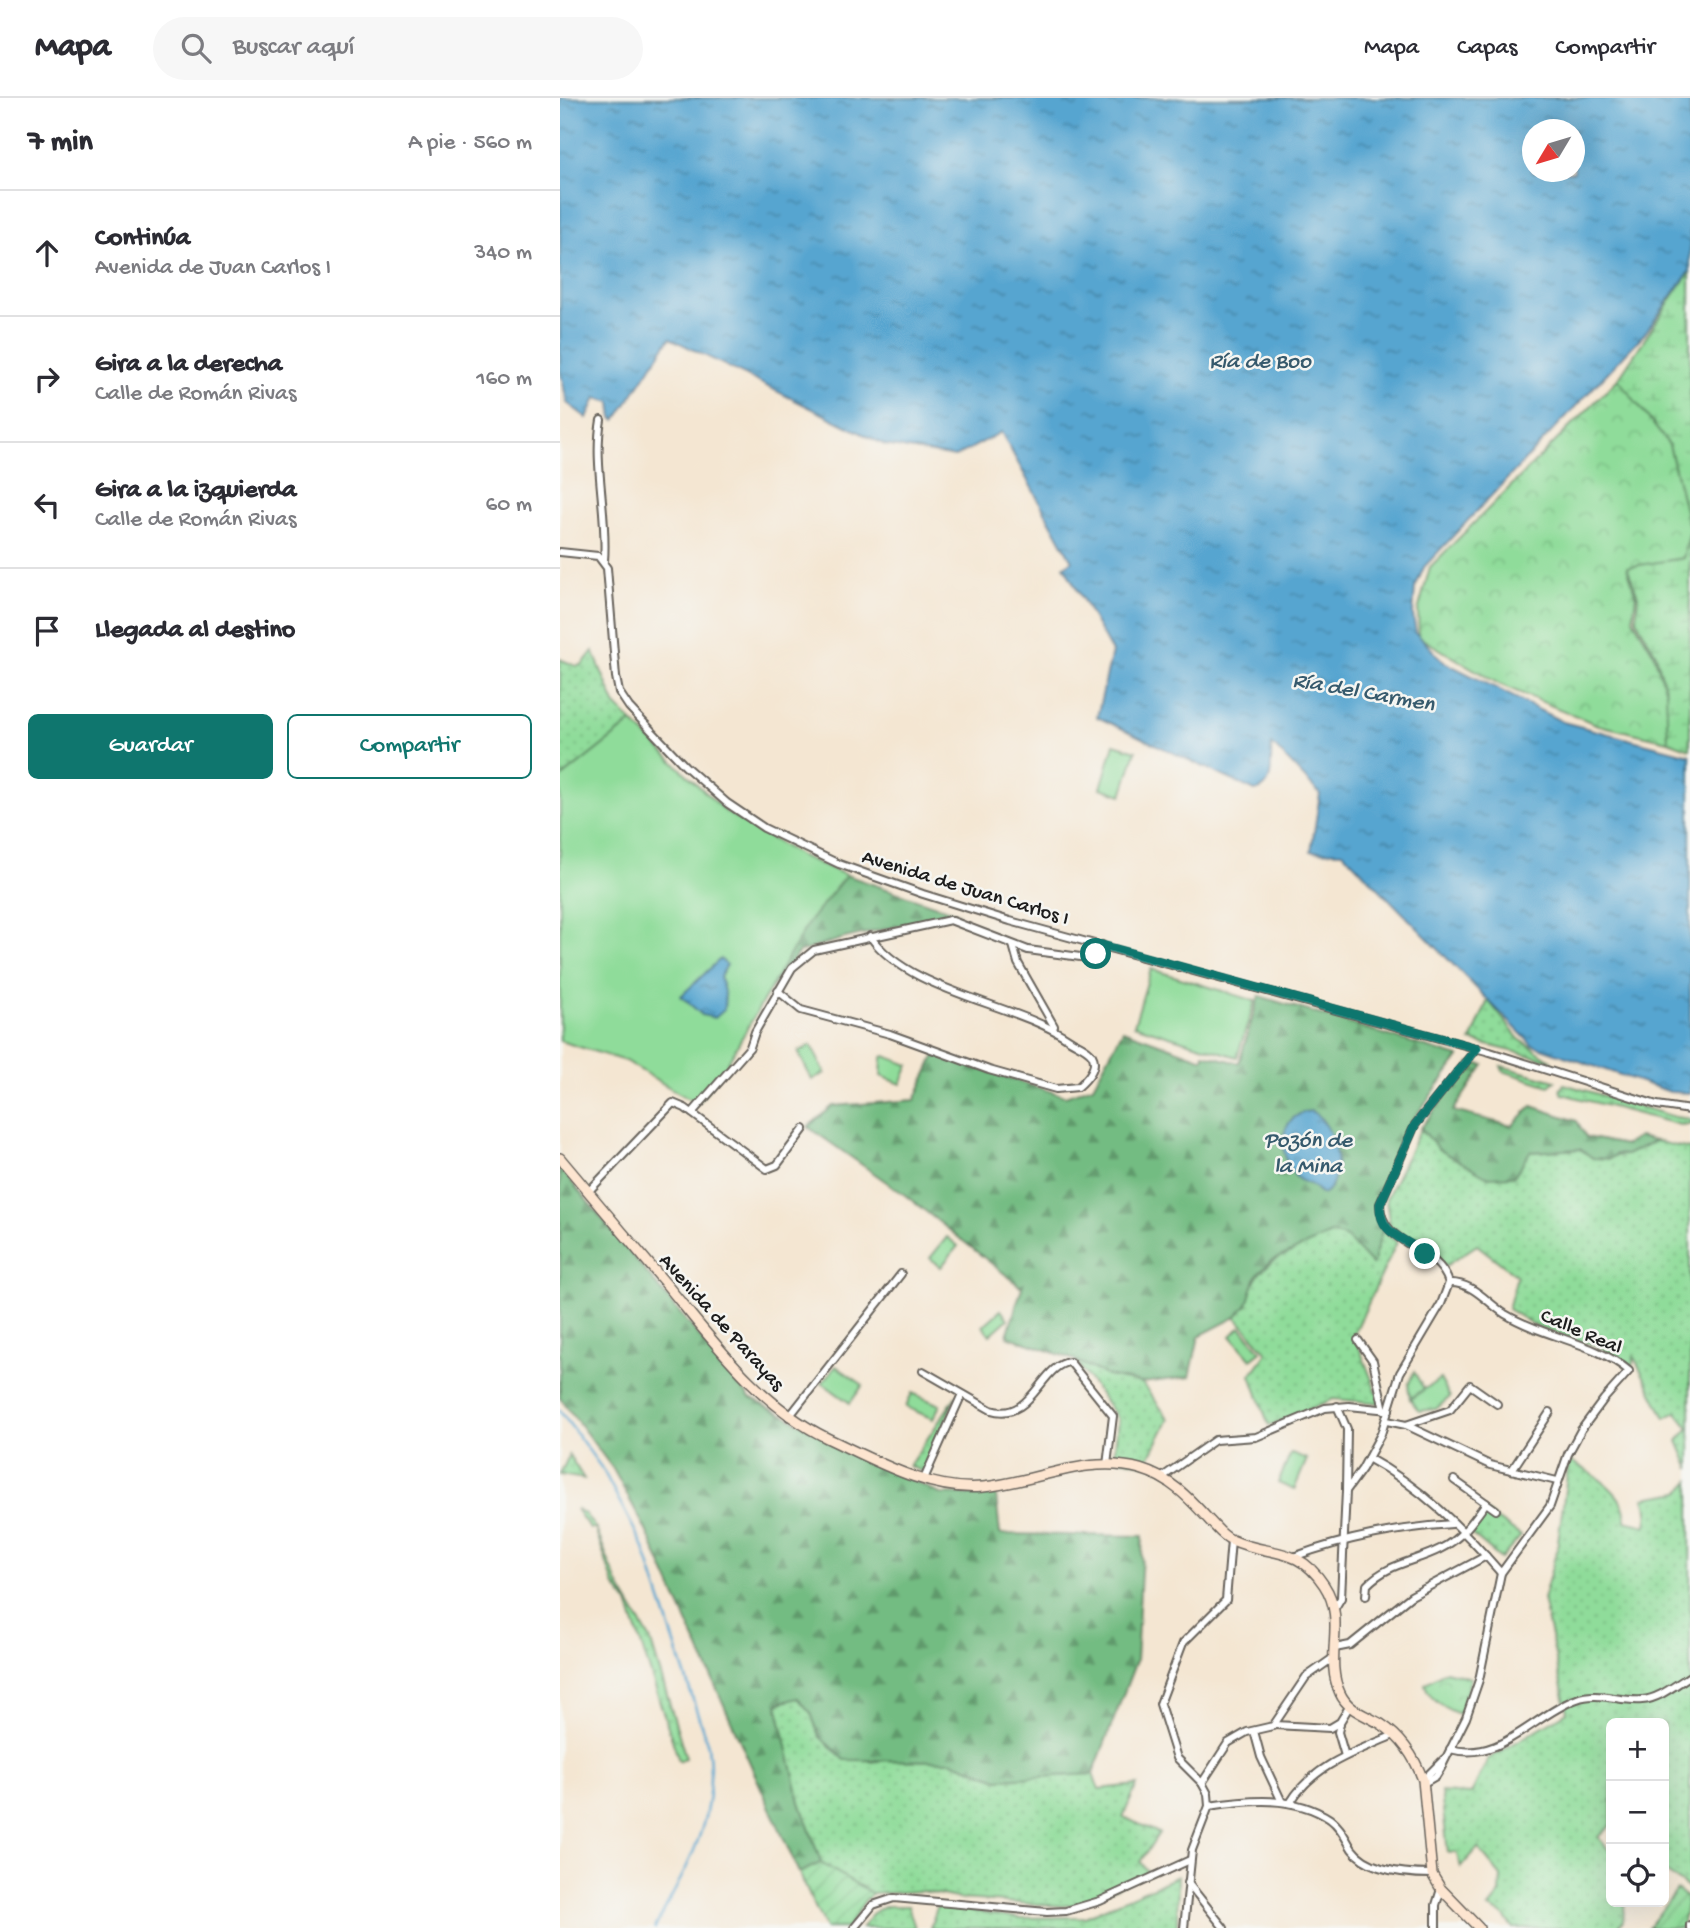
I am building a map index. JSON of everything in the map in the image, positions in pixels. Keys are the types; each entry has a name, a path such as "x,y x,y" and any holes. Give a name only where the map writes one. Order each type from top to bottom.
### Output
{"street":[{"name":"Avenida de Juan Carlos I","path":"601,420 598,434 604,506 604,561 611,588 612,647 619,692 685,766 727,803 802,848 875,878 998,917 1477,1048 1657,1105 1690,1110"},
{"path":"560,552 590,554 604,561"},
{"path":"692,1113 750,1047 755,1032 778,991 796,963 808,954 870,936 950,920 1013,945 1088,958 1095,955 1102,945"},
{"path":"778,991 801,1010 890,1034 989,1070 1056,1089 1078,1087 1093,1070 1092,1055 1055,1028 949,989 896,960 870,936"},
{"path":"1013,945 1018,963 1055,1028"},
{"path":"1387,1410 1400,1373 1441,1304 1449,1283 1443,1270 1425,1254 1389,1232 1380,1213 1380,1204 1415,1125 1477,1048"},
{"path":"588,1192 668,1107 677,1103 767,1169 777,1165 804,1129"},
{"name":"Avenida de Parayas","path":"560,1158 735,1367 789,1417 826,1437 924,1479 952,1487 984,1487 1077,1467 1107,1465 1143,1469 1180,1488 1231,1540"},
{"path":"789,1417 901,1274"},
{"name":"Calle Real","path":"1424,1782 1437,1776 1466,1718 1479,1680 1501,1573 1550,1506 1567,1454 1581,1430 1629,1371 1598,1351 1523,1323 1468,1286 1449,1283"},
{"path":"1346,1491 1368,1458 1387,1420 1387,1410 1373,1361 1358,1340"},
{"path":"923,1371 991,1410 1012,1410 1032,1396 1061,1364 1070,1362 1113,1416 1107,1465"},
{"path":"1406,1425 1450,1410 1470,1385 1497,1404"},
{"path":"924,1479 961,1394"},
{"path":"1161,1478 1215,1440 1256,1437 1325,1408 1337,1406 1387,1410"},
{"path":"1337,1406 1347,1429 1341,1598 1335,1608 1336,1685 1349,1707 1394,1735 1416,1763 1424,1782 1432,1874 1441,1889 1479,1928"},
{"path":"1512,1470 1550,1412"},
{"path":"1387,1420 1406,1425 1490,1465 1558,1481"},
{"path":"1368,1458 1406,1481 1501,1573"},
{"path":"1454,1480 1496,1510"},
{"path":"1366,1596 1367,1585 1373,1578 1407,1560 1441,1549 1463,1534 1486,1503"},
{"path":"1296,1556 1342,1540 1376,1532 1452,1524"},
{"path":"1184,1928 1190,1860 1209,1805 1208,1794 1202,1783 1177,1758 1160,1704 1183,1643 1226,1601 1231,1540 1296,1556 1314,1571 1335,1608"},
{"path":"1202,1783 1228,1743 1275,1725 1306,1677 1334,1653 1350,1645 1411,1596 1486,1556"},
{"path":"1450,1749 1478,1753 1528,1729 1574,1700 1589,1697 1640,1701 1652,1699 1690,1676"},
{"path":"1345,1756 1338,1732 1340,1722 1349,1707"},
{"path":"1275,1725 1325,1729 1340,1722"},
{"path":"1254,1731 1266,1769 1286,1802"},
{"path":"1286,1802 1312,1777 1345,1756 1394,1735"},
{"name":"Calle Real","path":"1424,1782 1433,1768 1445,1757"},
{"path":"1416,1763 1433,1768"},
{"path":"1209,1805 1286,1802 1329,1819 1343,1832 1355,1853 1373,1864 1408,1873 1432,1874"},
{"path":"854,1928 873,1905 894,1898 934,1899 1047,1912 1082,1908 1190,1860"},
{"path":"1188,1883 1224,1928"},
{"path":"1436,1928 1436,1905 1441,1889"}],"green space":[{"path":"1690,271 1690,531 1669,445 1618,379"},
{"path":"1618,379 1669,445 1690,531 1683,558 1627,567 1636,595 1633,619 1654,654 1666,692 1668,741 1598,725 1499,684 1419,637 1418,611 1430,567"},
{"path":"1690,532 1690,749 1668,741 1664,729 1666,692 1656,654 1636,619 1638,596 1627,566 1683,558"},
{"path":"593,651 615,704 632,722 560,779 560,659 576,666 582,665"},
{"path":"632,722 726,812 801,856 846,875 808,923 724,1069 697,1104 625,1061 560,1041 560,779"},
{"path":"1114,744 1136,751 1122,795 1101,788"},
{"path":"846,875 957,913 845,938 799,952 769,991 808,923"},
{"path":"1151,969 1255,1001 1237,1057 1134,1025"},
{"path":"1259,996 1459,1057 1415,1117 1381,1187 1376,1205 1382,1231 1372,1265 1347,1238 1333,1233 1271,1261 1256,1276 1247,1305 1236,1317 1199,1336 1190,1377 1142,1383 1108,1376 1075,1360 1007,1336 1023,1284 1020,1286 905,1195 808,1127 833,1106 915,1100 935,1055 1065,1096 1093,1086 1123,1030 1203,1059 1204,1054 1239,1063"},
{"path":"1488,1000 1519,1039 1552,1061 1471,1041"},
{"path":"811,1045 825,1073 812,1080 798,1052"},
{"path":"882,1057 909,1065 901,1084 881,1076"},
{"path":"1470,1063 1484,1065 1453,1111 1512,1126 1532,1106 1577,1121 1586,1137 1625,1145 1639,1137 1655,1141 1626,1155 1616,1154 1610,1159 1593,1158 1580,1149 1530,1152 1514,1176 1488,1177 1438,1149 1421,1128"},
{"path":"1501,1066 1555,1081 1549,1086 1503,1071"},
{"path":"1564,1084 1690,1119 1690,1124 1680,1125 1562,1094 1560,1090"},
{"path":"1421,1128 1424,1134 1530,1152 1580,1149 1593,1158 1626,1155 1655,1141 1690,1149 1690,1469 1678,1441 1689,1428 1676,1412 1665,1418 1634,1357 1632,1367 1600,1347 1539,1328 1508,1309 1517,1276 1477,1245 1444,1267 1417,1242 1390,1227 1386,1199"},
{"path":"560,1168 750,1398 940,1494 996,1495 1000,1534 1143,1536 1136,1661 1093,1774 998,1779 952,1761 845,1760 819,1736 811,1713 798,1698 777,1704 800,1802 821,1863 799,1873 645,1528 613,1469 560,1398"},
{"path":"1382,1231 1397,1242 1354,1334 1381,1403 1333,1399 1269,1426 1251,1375 1267,1353 1236,1317 1253,1283 1263,1270 1281,1256 1333,1233 1347,1238 1372,1264"},
{"path":"947,1237 958,1246 941,1267 930,1258"},
{"path":"1001,1310 1008,1319 990,1335 983,1326"},
{"path":"1240,1327 1261,1351 1251,1359 1231,1336"},
{"path":"1075,1360 1108,1376 1142,1383 1169,1419 1146,1464 1114,1458 1118,1419"},
{"path":"836,1366 863,1385 850,1403 822,1383"},
{"path":"1414,1372 1424,1389 1410,1399 1408,1385"},
{"path":"1440,1379 1450,1397 1436,1409 1419,1411 1410,1399"},
{"path":"912,1393 940,1405 933,1419 906,1407"},
{"path":"956,1396 923,1472 909,1466"},
{"path":"1291,1453 1307,1459 1294,1490 1278,1483"},
{"path":"569,1455 584,1479 560,1475"},
{"path":"1569,1460 1615,1493 1625,1511 1625,1521 1646,1526 1648,1511 1644,1498 1680,1492 1690,1481 1690,1889 1669,1874 1669,1718 1606,1718 1606,1830 1598,1837 1606,1847 1606,1907 1624,1907 1623,1921 1617,1928 1513,1928 1503,1915 1489,1908 1500,1894 1501,1876 1478,1848 1461,1867 1456,1852 1448,1853 1441,1792 1471,1794 1488,1759 1567,1712 1543,1599 1557,1549"},
{"path":"576,1509 585,1514 596,1529 618,1584 650,1639 686,1758 679,1761 628,1604 614,1585 595,1528 590,1529"},
{"path":"1485,1511 1521,1536 1501,1559 1470,1533"},
{"path":"1446,1671 1471,1678 1459,1714 1438,1703 1425,1684"},
{"path":"798,1697 811,1713 819,1736 872,1762 891,1759 952,1761 998,1779 1093,1774 1099,1789 1137,1785 1123,1817 1159,1833 1140,1862 1148,1872 1082,1904 1062,1906 961,1899 922,1891 873,1894 821,1863 800,1802 776,1704"},
{"path":"821,1863 873,1894 866,1899 847,1928 825,1928 799,1873"},
{"path":"1178,1876 1177,1928 930,1928 938,1905 1020,1918 1085,1917"},
{"path":"1677,1890 1687,1897 1682,1928 1648,1928 1664,1907 1669,1907 1669,1900"},
{"path":"884,1906 908,1906 915,1928 862,1928 872,1914"}],"water":[{"name":"Ría de Boo","path":"560,98 1690,98 1690,271 1645,333 1424,567 1415,588 1413,615 1416,633 1444,662 1563,722 1690,755 1690,1093 1670,1092 1532,1045 1343,852 1311,851 1320,794 1272,744 1269,779 1262,789 1255,791 1097,717 1112,652 1064,566 1072,561 1001,432 955,457 885,445 670,338 616,420 613,419 611,402 596,398 587,418 567,403 560,369"},
{"path":"720,959 727,965 720,977 725,995 724,1010 715,1018 702,1015 681,996"},
{"name":"Pozón de la Mina","path":"1311,1111 1327,1126 1337,1164 1331,1187 1323,1194 1296,1177 1290,1168 1284,1148 1286,1128 1291,1120"}],"waterway":[{"path":"560,1411 603,1470 644,1548 708,1746 709,1797 705,1819 689,1862 655,1928"}],"route":[{"path":"1096,954 1102,945 1477,1048 1415,1125 1380,1204 1383,1223 1389,1232 1395,1238 1415,1245 1425,1254"}],"water label":[{"name":"Ría del Carmen","path":"1364,690"}]}
